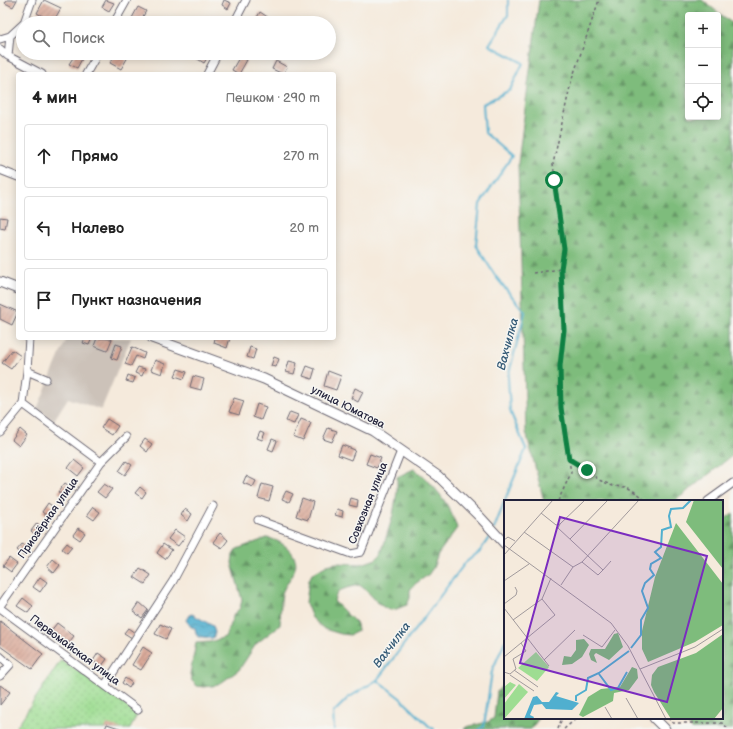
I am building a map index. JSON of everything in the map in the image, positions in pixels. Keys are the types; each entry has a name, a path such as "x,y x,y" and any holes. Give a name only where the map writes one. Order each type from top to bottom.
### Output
{"main road":[{"path":"0,282 16,288"},
{"name":"улица Юматова","path":"157,340 264,379 373,431 438,476 480,517 504,544"},
{"path":"655,719 665,729"}],"street":[{"path":"26,16 32,0"},
{"path":"118,16 127,0"},
{"path":"238,16 246,0"},
{"path":"0,39 10,36 16,30"},
{"path":"8,56 10,36"},
{"path":"0,49 8,56 38,72"},
{"path":"87,72 94,60"},
{"path":"208,72 214,60"},
{"path":"0,170 16,176"},
{"path":"0,432 22,404 27,371 29,340"},
{"path":"27,371 46,378"},
{"path":"22,404 101,462"},
{"name":"Приозёрная улица","path":"0,607 101,462 126,437"},
{"name":"Совхозная улица","path":"258,520 351,554 361,552 401,451"},
{"path":"709,500 733,483"},
{"path":"105,685 173,581 213,506"},
{"name":"Первомайская улица","path":"0,607 138,710"},
{"path":"0,656 10,664 0,676"}],"path":[{"path":"558,500 571,473 561,408 560,366 564,330 561,269 564,249 553,164 571,82 599,0"},
{"path":"533,273 561,269"},
{"path":"569,459 587,470 599,480 613,486 627,487 641,496 644,500"},
{"path":"558,729 562,719"},
{"path":"564,729 576,719"},
{"path":"669,719 673,723 722,723 728,729"}],"shaded area":[{"path":"66,340 130,340 101,410 68,398 54,420 37,409"}],"green space":[{"path":"539,0 702,0 718,12 685,12 685,120 721,120 721,15 733,24 733,455 676,500 544,500 526,432 518,163"},
{"path":"414,469 435,488 446,503 457,528 438,554 433,568 428,575 415,584 410,590 410,598 407,605 394,610 388,609 379,604 359,585 343,589 337,593 334,601 357,624 358,631 350,635 324,629 312,618 306,603 309,580 312,574 327,565 336,563 362,564 376,559 381,554 393,515 397,492 397,477"},
{"path":"733,513 733,729 692,729 682,719 723,719 723,520"},
{"path":"267,538 277,541 292,552 296,562 294,571 282,593 280,625 256,644 239,670 218,685 204,687 197,686 192,681 190,674 196,643 210,642 225,637 234,614 240,608 242,600 232,563 233,555 237,549"},
{"path":"61,660 100,685 137,715 130,729 15,729"},
{"path":"504,683 504,719 538,719 531,729 464,729 466,727 488,722 494,718 497,692"}],"water":[{"path":"192,614 213,626 215,633 213,638 198,637 195,628 191,627 186,620 189,615"}],"building":[{"path":"7,0 17,0 13,7 5,3"},
{"path":"44,0 61,8 56,16 42,16 37,13"},
{"path":"106,0 114,3 109,11 102,7"},
{"path":"224,0 231,3 228,9 222,5"},
{"path":"138,7 146,11 143,16 133,16"},
{"path":"260,12 266,16 258,16"},
{"path":"72,60 81,60 77,68 69,64"},
{"path":"112,60 126,60 121,69 110,63"},
{"path":"238,60 247,60 240,72 232,70"},
{"path":"276,61 287,67 284,72 279,72 272,69"},
{"path":"0,217 7,218 5,229 0,228"},
{"path":"0,304 16,311 16,316 12,325 0,319"},
{"path":"84,340 91,340 89,345 83,343"},
{"path":"96,340 112,340 107,351 94,346"},
{"path":"215,340 229,340 227,348 214,343"},
{"path":"116,344 122,346 117,360 111,358"},
{"path":"132,347 145,353 143,359 136,356 131,366 125,364"},
{"path":"250,347 256,349 253,359 247,357"},
{"path":"12,350 21,356 11,369 2,363"},
{"path":"274,357 279,359 276,367 271,366"},
{"path":"155,360 165,364 162,374 151,370"},
{"path":"289,361 297,363 294,374 286,372"},
{"path":"307,366 315,369 312,379 303,376"},
{"path":"138,367 145,369 142,376 135,373"},
{"path":"178,369 187,372 184,379 175,376"},
{"path":"328,371 341,376 336,390 324,386"},
{"path":"128,375 135,378 133,383 126,381"},
{"path":"193,376 204,379 201,390 190,387"},
{"path":"355,388 363,392 358,402 351,398"},
{"path":"234,398 244,401 239,415 229,412"},
{"path":"257,404 266,407 261,420 253,417"},
{"path":"290,412 298,415 294,424 286,421"},
{"path":"107,419 118,426 112,435 101,428"},
{"path":"301,419 311,423 303,441 293,437"},
{"path":"328,428 337,431 332,442 323,439"},
{"path":"20,429 27,435 19,446 12,440"},
{"path":"260,431 265,433 262,440 257,438"},
{"path":"145,439 152,444 147,452 140,446"},
{"path":"272,439 277,441 273,451 268,449"},
{"path":"342,445 355,450 351,460 338,455"},
{"path":"370,454 381,458 377,468 366,464"},
{"path":"74,460 84,468 78,476 68,468"},
{"path":"126,461 132,465 125,475 119,471"},
{"path":"246,476 256,481 253,487 243,483"},
{"path":"65,483 71,487 64,496 58,492"},
{"path":"104,484 112,489 105,498 97,492"},
{"path":"262,484 273,487 269,501 258,498"},
{"path":"140,487 146,492 142,498 135,493"},
{"path":"286,491 293,494 289,502 282,499"},
{"path":"302,498 313,502 308,520 296,516"},
{"path":"351,498 358,500 357,507 349,505"},
{"path":"48,503 56,509 50,518 42,512"},
{"path":"93,507 100,512 94,520 87,515"},
{"path":"185,509 192,514 188,521 181,515"},
{"path":"337,509 343,511 342,517 335,515"},
{"path":"37,523 43,528 37,536 31,531"},
{"path":"78,528 85,533 80,540 73,535"},
{"path":"175,530 185,537 178,546 168,539"},
{"path":"220,533 228,540 222,548 213,542"},
{"path":"67,543 72,547 67,553 62,549"},
{"path":"22,544 28,548 23,555 17,550"},
{"path":"163,544 172,550 165,559 157,553"},
{"path":"9,558 17,564 11,572 3,566"},
{"path":"53,559 60,565 54,573 47,567"},
{"path":"140,568 151,575 145,584 134,577"},
{"path":"40,577 47,582 40,592 33,587"},
{"path":"23,598 33,606 28,613 17,606"},
{"path":"139,602 148,610 142,618 133,611"},
{"path":"0,621 43,654 32,669 0,646"},
{"path":"57,623 74,636 67,645 50,632"},
{"path":"160,624 171,629 166,639 155,634"},
{"path":"128,628 135,633 132,638 124,633"},
{"path":"143,647 152,653 141,670 132,665"},
{"path":"98,653 107,659 101,667 93,661"},
{"path":"125,678 132,683 129,688 122,683"},
{"path":"0,685 10,692 0,705"},
{"path":"107,724 122,729 105,729"}],"waterway":[{"name":"Вахчилка","path":"505,500 526,449 510,411 508,377 525,312 496,277 476,245 480,204 512,156 485,133 483,104 510,90 523,63 489,45 508,15 508,0"},
{"name":"Вахчилка","path":"494,529 504,503"},
{"name":"Вахчилка","path":"334,729 333,713 348,698 377,680 465,563 480,551 492,533"},
{"path":"479,729 484,726 492,671 504,643"},
{"path":"377,680 400,698 430,727 434,729"}],"route":[{"path":"554,180 564,249 561,269 564,330 560,366 561,408 569,459 587,470"}]}
